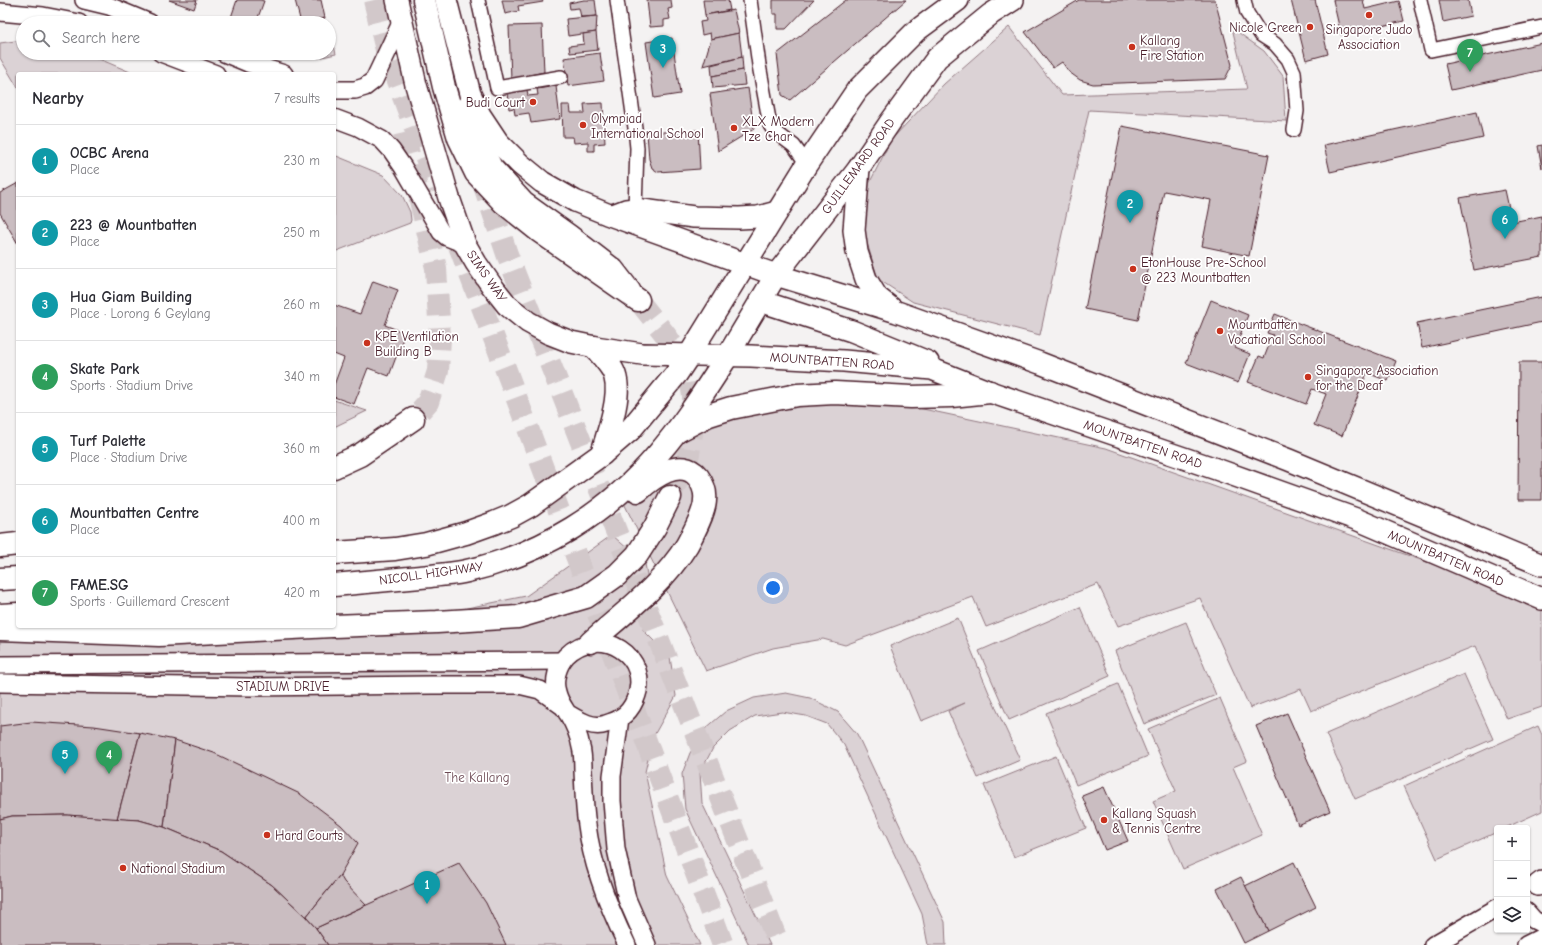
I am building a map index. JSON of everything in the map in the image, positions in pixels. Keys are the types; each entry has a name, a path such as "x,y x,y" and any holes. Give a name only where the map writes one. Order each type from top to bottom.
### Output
{"highway":[{"path":"424,0 444,87 458,138 476,173 504,204 539,231 638,300"},
{"path":"595,347 613,370 617,382 618,395 602,454"},
{"path":"336,553 426,544 466,533 494,523 531,505 602,454 630,430 677,373 689,355"},
{"name":"NICOLL HIGHWAY","path":"336,585 465,572 507,560 546,543 579,525 616,497 658,455 728,355"},
{"path":"675,432 709,415 731,408 797,395 835,393 911,397 951,396 990,392"},
{"path":"336,466 360,455 413,419"},
{"path":"507,560 540,556 578,537 613,512 652,478 665,472 675,468 687,469 696,474 704,488 706,501 702,514 687,545 664,575 591,642"},
{"path":"336,626 518,617 586,597 617,575 637,555 655,527 670,496"},
{"path":"0,546 16,544"},
{"path":"0,579 16,578"},
{"path":"0,615 16,614"},
{"path":"0,629 159,635 294,628"},
{"path":"0,642 42,631"}],"main road":[{"name":"SIMS WAY","path":"397,0 416,85 449,198 465,244 492,286 516,314 548,333 571,342 595,347 642,354 728,355"},
{"path":"446,0 470,94 480,115 498,142 520,164 542,182 575,201 613,216 747,263 776,275 897,312 1040,363 1274,454 1542,565"},
{"path":"689,355 807,164 857,90 916,31 958,0"},
{"name":"GUILLEMARD ROAD","path":"728,355 776,275 859,168 937,58 991,14 1013,0"},
{"path":"470,94 468,107 469,122 492,168 524,203 570,236 613,270 638,300"},
{"path":"859,168 854,223 857,252 866,279 877,298 897,312"},
{"path":"613,216 626,210 635,209 694,217 758,217 782,205"},
{"path":"747,263 760,301 852,331 928,362 932,369"},
{"name":"MOUNTBATTEN ROAD","path":"728,355 844,360 932,369 990,392 1216,469 1356,519 1542,599"}],"street":[{"path":"84,0 108,6 133,16"},
{"path":"478,0 497,88 561,77"},
{"path":"617,0 637,148 635,209"},
{"path":"750,0 759,65 770,125 774,131 794,146 807,164"},
{"path":"1244,0 1247,13 1262,35 1275,44 1288,59 1294,72 1297,111 1294,130"},
{"path":"1420,0 1431,50 1542,27"},
{"path":"0,12 43,16"},
{"path":"336,90 355,90 365,87 374,80 402,21"},
{"path":"179,60 211,72"},
{"path":"243,60 278,72"},
{"path":"336,119 358,127 382,140 404,167 441,232 447,237 465,244"},
{"name":"STADIUM DRIVE","path":"0,683 250,687 432,684 519,685 540,690 564,709 583,723 602,725 620,718 632,707 638,692 639,676 633,661 622,650 607,643 591,642 574,648 562,661 556,675 556,691 564,709 576,731 582,749 584,804 593,859 605,895 627,945"},
{"name":"STADIUM DRIVE","path":"0,665 562,661"},
{"path":"620,718 612,776 612,801 616,849 627,899 647,945"},
{"path":"1433,945 1494,910"},
{"path":"1530,915 1534,920 1542,924"},
{"path":"1526,945 1542,938"}],"green space":[{"path":"1009,27 1062,95 1247,89 1232,28 1264,51 1283,76 1286,121 1089,110 1040,335 913,302 878,279 863,230 869,184 891,140 944,84"},
{"path":"16,41 16,60 102,60 130,72 16,72 16,85 0,58 0,43"},
{"path":"336,156 383,175 402,195 410,212 410,223 336,251"},
{"path":"835,396 904,405 1106,448 1542,603 1542,707 1507,719 1475,646 1311,711 1301,689 1250,708 1200,598 1118,626 1098,584 986,627 973,597 845,645 823,639 773,648 706,671 620,495 675,432"},
{"path":"336,401 367,411 336,426"},
{"name":"The Kallang","path":"612,535 645,564 651,596 643,630 670,657 676,696 653,737 645,772 667,876 700,945 0,945 0,641 284,628 336,628 336,626 393,623 526,596"},
{"path":"1080,607 1110,676 1009,720 979,651"},
{"path":"958,618 989,693 1020,760 978,778 948,711 965,703 921,721 890,646"},
{"path":"1186,622 1216,695 1144,724 1115,651"},
{"path":"1464,674 1493,739 1355,799 1326,734"},
{"path":"1118,684 1148,756 1076,785 1046,713"},
{"path":"786,693 810,698 838,712 857,734 945,922 946,945 928,945 922,914 844,745 827,724 806,716 782,712 755,716 730,731 713,748 700,773 702,803 770,945 749,945 685,809 682,774 690,753 705,729 726,711 754,698"},
{"path":"1220,698 1247,761 1233,767 1262,835 1183,869 1153,801 1176,791 1148,729"},
{"path":"1538,726 1542,735 1542,811 1512,825 1494,825 1494,833 1437,859 1404,786"},
{"path":"1056,756 1086,828 1014,857 984,785"}],"building":[{"path":"169,0 197,0 194,9"},
{"path":"237,0 264,1 259,16 231,16"},
{"path":"295,0 321,0 325,16 299,16"},
{"path":"502,0 542,0 543,2 518,6 519,11 505,14"},
{"path":"584,0 595,0 597,16 581,17 579,8 570,9 569,3"},
{"path":"647,0 671,0 672,8 668,9 670,19 664,20 664,26 650,27"},
{"path":"703,0 728,0 730,10 705,15"},
{"path":"773,0 814,0 786,29 777,29 777,14 773,14"},
{"path":"846,0 906,0 790,100 782,95 777,54"},
{"name":"Kallang Fire Station","path":"1079,0 1215,0 1232,65 1225,79 1093,84 1080,80 1069,72 1062,62 1053,68 1025,32"},
{"name":"Nicole Green","path":"1291,0 1315,0 1328,54 1306,60"},
{"name":"Singapore Judo Association","path":"1333,0 1363,0 1365,9 1399,1 1404,21 1341,35"},
{"path":"1439,0 1468,0 1471,16 1443,22"},
{"path":"734,10 739,33 711,39 710,33 702,35 700,22 706,21 705,15"},
{"path":"597,16 596,32 568,36 566,19"},
{"path":"542,25 544,72 511,79 509,26"},
{"path":"596,32 598,50 570,53 569,46 584,44 583,34"},
{"path":"739,33 742,57 703,66 711,39"},
{"path":"672,38 680,94 654,98 646,42"},
{"path":"1542,43 1542,70 1451,90 1445,64"},
{"path":"600,53 604,81 568,86 564,58"},
{"path":"742,57 743,70 712,76 711,65"},
{"path":"743,70 745,85 713,88 712,76"},
{"name":"Budi Court","path":"556,86 560,119 531,123 529,113 515,115 514,108 509,109 507,93 527,90 528,96 538,95 537,89"},
{"path":"748,88 754,129 718,151 710,94"},
{"name":"Olympiad International School","path":"603,103 605,143 594,144 594,151 588,151 588,142 574,143 573,137 563,137 562,105 570,105 571,113 585,113 584,104"},
{"path":"1477,112 1483,138 1330,172 1324,145"},
{"path":"1122,126 1269,155 1249,256 1202,246 1211,200 1164,191 1138,320 1085,309"},
{"path":"698,130 700,169 658,172 652,168 649,159 647,133"},
{"path":"1542,145 1542,168 1538,146"},
{"path":"16,184 16,241 0,213 0,193"},
{"path":"1505,190 1512,222 1542,216 1542,257 1474,270 1460,198"},
{"name":"KPE Ventilation Building B","path":"373,281 398,290 385,325 405,333 389,376 368,368 354,404 336,398 336,380 344,358 336,355 336,306 360,314"},
{"path":"1542,297 1542,322 1422,348 1417,323"},
{"name":"Mountbatten Vocational School","path":"1211,300 1248,315 1235,348 1250,354 1238,383 1186,363"},
{"name":"Singapore Association for the Deaf","path":"1275,314 1396,361 1388,381 1367,373 1342,436 1314,425 1326,394 1312,389 1306,404 1248,382 1259,356 1264,358 1273,335 1267,333"},
{"path":"1519,362 1542,362 1542,500 1518,500"},
{"path":"1287,713 1330,811 1298,825 1256,726"},
{"path":"31,722 94,726 140,733 117,819 67,815 12,816 0,819 0,726"},
{"path":"140,733 175,740 164,827 139,820 117,819"},
{"name":"Hard Courts","path":"175,740 214,753 300,794 341,825 358,843 340,875 306,917 272,885 221,851 164,827"},
{"path":"1104,787 1128,841 1105,850 1082,796"},
{"name":"National Stadium","path":"67,815 139,820 164,827 221,851 272,885 306,917 328,945 0,945 0,819 12,816"},
{"path":"1294,862 1316,907 1268,931 1245,886"},
{"path":"459,863 486,903 506,945 328,945 316,928"},
{"path":"340,875 344,882 366,905 316,928 306,917"},
{"path":"1241,877 1268,931 1244,943 1217,889"}],"tunnel":[{"path":"374,0 387,54 438,190"},
{"path":"404,133 436,268 440,338 438,371 428,402 413,419"},
{"path":"481,177 507,254 779,945"},
{"path":"458,243 723,945"},
{"path":"638,300 668,338 689,372 693,396 693,427 689,454 670,497"}],"place":[{"name":"Singapore Judo Association","path":"1369,15"},
{"name":"Nicole Green","path":"1310,27"},
{"name":"Kallang Fire Station","path":"1132,47"},
{"name":"Hua Giam Building","path":"663,68"},
{"name":"FAME.SG","path":"1470,72"},
{"name":"Budi Court","path":"533,102"},
{"name":"Olympiad International School","path":"583,125"},
{"name":"XLX Modern Tze Char","path":"734,128"},
{"name":"223 @ Mountbatten","path":"1130,223"},
{"name":"Mountbatten Centre","path":"1505,239"},
{"name":"EtonHouse Pre-School @ 223 Mountbatten","path":"1133,269"},
{"name":"Mountbatten Vocational School","path":"1220,331"},
{"name":"KPE Ventilation Building B","path":"367,343"},
{"name":"Singapore Association for the Deaf","path":"1308,377"},
{"name":"Turf Palette","path":"65,774"},
{"name":"Skate Park","path":"109,774"},
{"name":"Kallang Squash & Tennis Centre","path":"1104,820"},
{"name":"Hard Courts","path":"267,835"},
{"name":"National Stadium","path":"123,868"},
{"name":"OCBC Arena","path":"427,904"}]}
